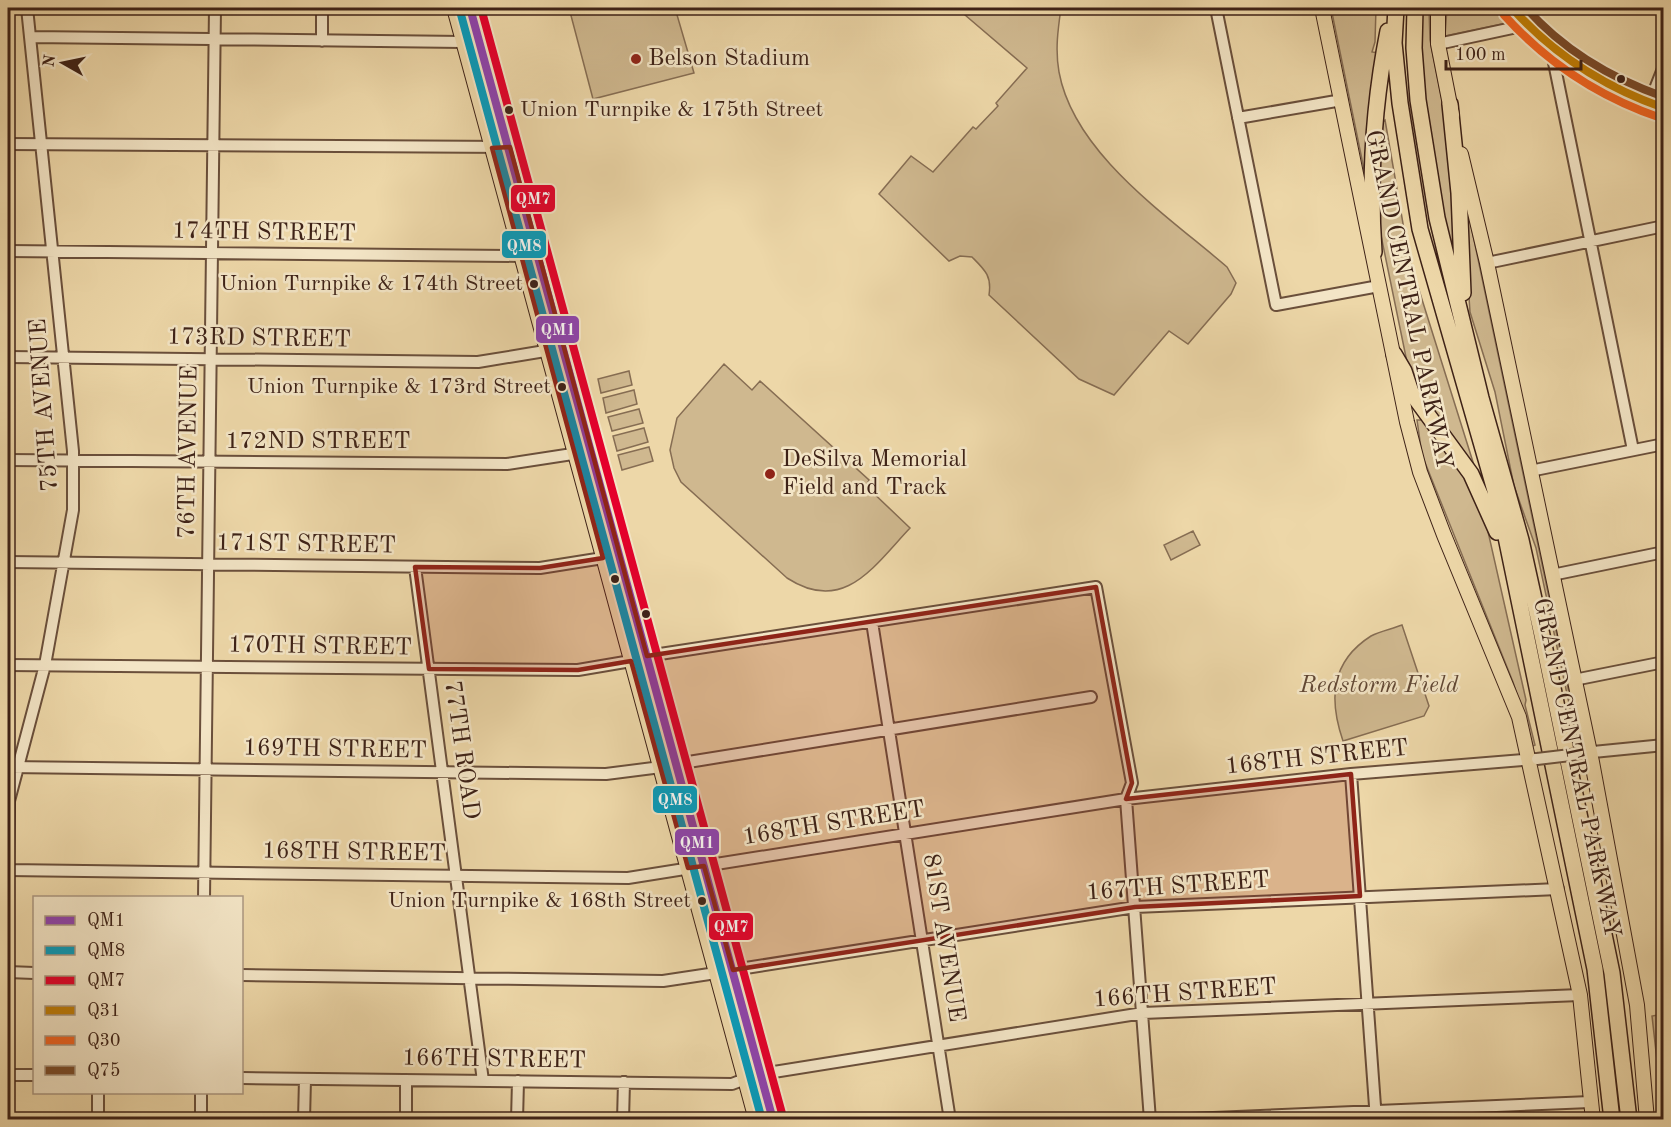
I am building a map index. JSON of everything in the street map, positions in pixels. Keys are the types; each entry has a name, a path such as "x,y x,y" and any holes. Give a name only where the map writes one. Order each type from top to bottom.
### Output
{"highway":[{"path":"1374,252 1371,212 1383,59 1395,8"},
{"name":"GRAND CENTRAL PARKWAY","path":"1395,8 1394,44 1400,103 1420,229 1500,508 1595,969 1612,1119"},
{"name":"GRAND CENTRAL PARKWAY","path":"1415,8 1418,100 1437,218 1481,398 1525,559 1606,942 1617,1006 1629,1119"},
{"path":"1450,104 1459,193 1465,326"},
{"path":"1394,354 1404,371 1411,392 1471,474 1509,558"}],"main road":[{"path":"454,8 756,1119"},
{"path":"470,8 510,147 773,1119"},
{"name":"GRAND CENTRAL PARKWAY","path":"1322,8 1374,252 1407,422 1420,472 1520,717 1532,759 1580,995 1593,1119"},
{"name":"GRAND CENTRAL PARKWAY","path":"1438,8 1438,44 1574,680 1584,753 1637,1005 1647,1119"}],"street":[{"name":"75TH AVENUE","path":"8,865 12,767 45,665 73,510 74,460 27,8"},
{"name":"76TH AVENUE","path":"204,896 215,8"},
{"path":"322,8 322,41"},
{"path":"1216,8 1276,305 1379,286"},
{"path":"1512,8 1551,48 1600,81 1649,104 1664,108"},
{"path":"1438,44 1527,25"},
{"path":"30,37 463,42"},
{"path":"1551,48 1633,450"},
{"path":"1649,104 1664,66"},
{"path":"1238,118 1342,100"},
{"path":"8,144 510,147"},
{"path":"1486,263 1664,226"},
{"name":"174TH STREET","path":"8,250 521,256"},
{"name":"173RD STREET","path":"8,357 478,362 546,351"},
{"path":"1530,471 1664,444"},
{"name":"172ND STREET","path":"8,460 507,464 592,452"},
{"path":"1552,575 1664,552"},
{"name":"171ST STREET","path":"8,562 540,568 603,558"},
{"name":"77TH ROAD","path":"415,567 483,1080"},
{"path":"647,656 1096,587 1132,783 1126,799 1150,1119"},
{"name":"81ST AVENUE","path":"872,622 950,1119"},
{"name":"170TH STREET","path":"8,665 578,670 631,661"},
{"path":"1574,680 1664,662"},
{"path":"676,764 1091,697"},
{"name":"168TH STREET","path":"8,870 628,878 1126,799 1351,774 1664,745"},
{"name":"169TH STREET","path":"12,767 606,774 661,767"},
{"path":"1351,774 1376,1114"},
{"name":"167TH STREET","path":"733,970 1135,907 1558,889"},
{"path":"8,972 33,973"},
{"path":"243,975 663,981 716,973"},
{"name":"166TH STREET","path":"761,1074 1143,1013 1580,995"},
{"path":"8,1075 33,1075"},
{"name":"166TH STREET","path":"243,1078 732,1084 745,1079"},
{"path":"304,1079 304,1119"},
{"path":"406,1080 406,1119"},
{"path":"517,1119 518,1081"},
{"path":"623,1119 624,1082"},
{"path":"98,1094 98,1119"},
{"path":"201,1094 201,1119"},
{"path":"1166,1119 1376,1114 1590,1102"}],"highlighted area":[{"path":"510,147 647,656 1096,587 1132,783 1126,799 1351,774 1360,896 1135,907 733,970 704,866 688,868 631,661 578,670 429,669 415,567 540,568 603,558 492,148"}],"green space":[{"name":"Belson Stadium","path":"569,8 675,8 694,73 593,99"},
{"path":"972,8 1061,8 1057,48 1059,72 1068,102 1083,130 1126,181 1227,267 1236,283 1231,294 1188,344 1169,331 1114,395 1079,379 989,295 987,274 972,257 960,256 949,261 879,194 911,156 933,172 973,127 976,129 998,106 996,103 1027,68 965,15"},
{"path":"1331,8 1376,8 1375,42 1372,52 1379,53 1368,189"},
{"path":"1418,8 1429,8 1430,40 1448,130 1455,246 1452,247 1432,158"},
{"path":"1447,8 1503,8 1516,21 1445,36"},
{"path":"1385,120 1409,258 1478,478 1428,411 1408,367 1377,216 1381,123"},
{"path":"1461,178 1579,740 1577,741 1536,548 1514,486 1495,392 1470,312"},
{"name":"DeSilva Memorial Field and Track","path":"724,364 752,390 760,381 869,480 866,486 910,528 884,557 856,581 841,588 825,591 807,588 787,578 681,482 674,468 670,450 677,418"},
{"path":"629,371 632,385 601,393 598,379"},
{"path":"634,390 637,404 606,413 603,398"},
{"path":"639,409 643,423 612,431 608,417"},
{"path":"1417,420 1425,420 1462,467 1482,505 1526,700 1525,705 1535,745 1533,746 1513,682 1422,455"},
{"path":"644,428 648,442 617,451 613,436"},
{"path":"649,447 653,461 622,470 618,455"},
{"path":"1193,531 1200,545 1171,560 1164,545"},
{"name":"Redstorm Field","path":"1402,625 1429,706 1424,716 1343,741 1335,697 1340,670 1357,646 1371,636"},
{"path":"1664,1014 1663,1114 1652,1016"}],"transit line":[{"name":"QM1","path":"470,8 773,1120"},
{"name":"QM7","path":"481,8 783,1117"},
{"name":"Q31","path":"1512,8 1545,40 1581,68 1621,90 1664,108"},
{"name":"Q75","path":"1526,8 1572,50 1606,72 1664,97"},
{"name":"QM8","path":"460,11 762,1120"},
{"name":"Q30","path":"1504,15 1538,49 1576,77 1616,100 1661,118"}],"place":[{"name":"Belson Stadium","path":"636,59"},
{"name":"Union Turnpike & 175th Street","path":"509,110"},
{"name":"Union Turnpike & 174th Street","path":"534,284"},
{"name":"Union Turnpike & 173rd Street","path":"562,387"},
{"name":"DeSilva Memorial Field and Track","path":"770,474"},
{"name":"Union Turnpike & 168th Street","path":"702,901"}]}
